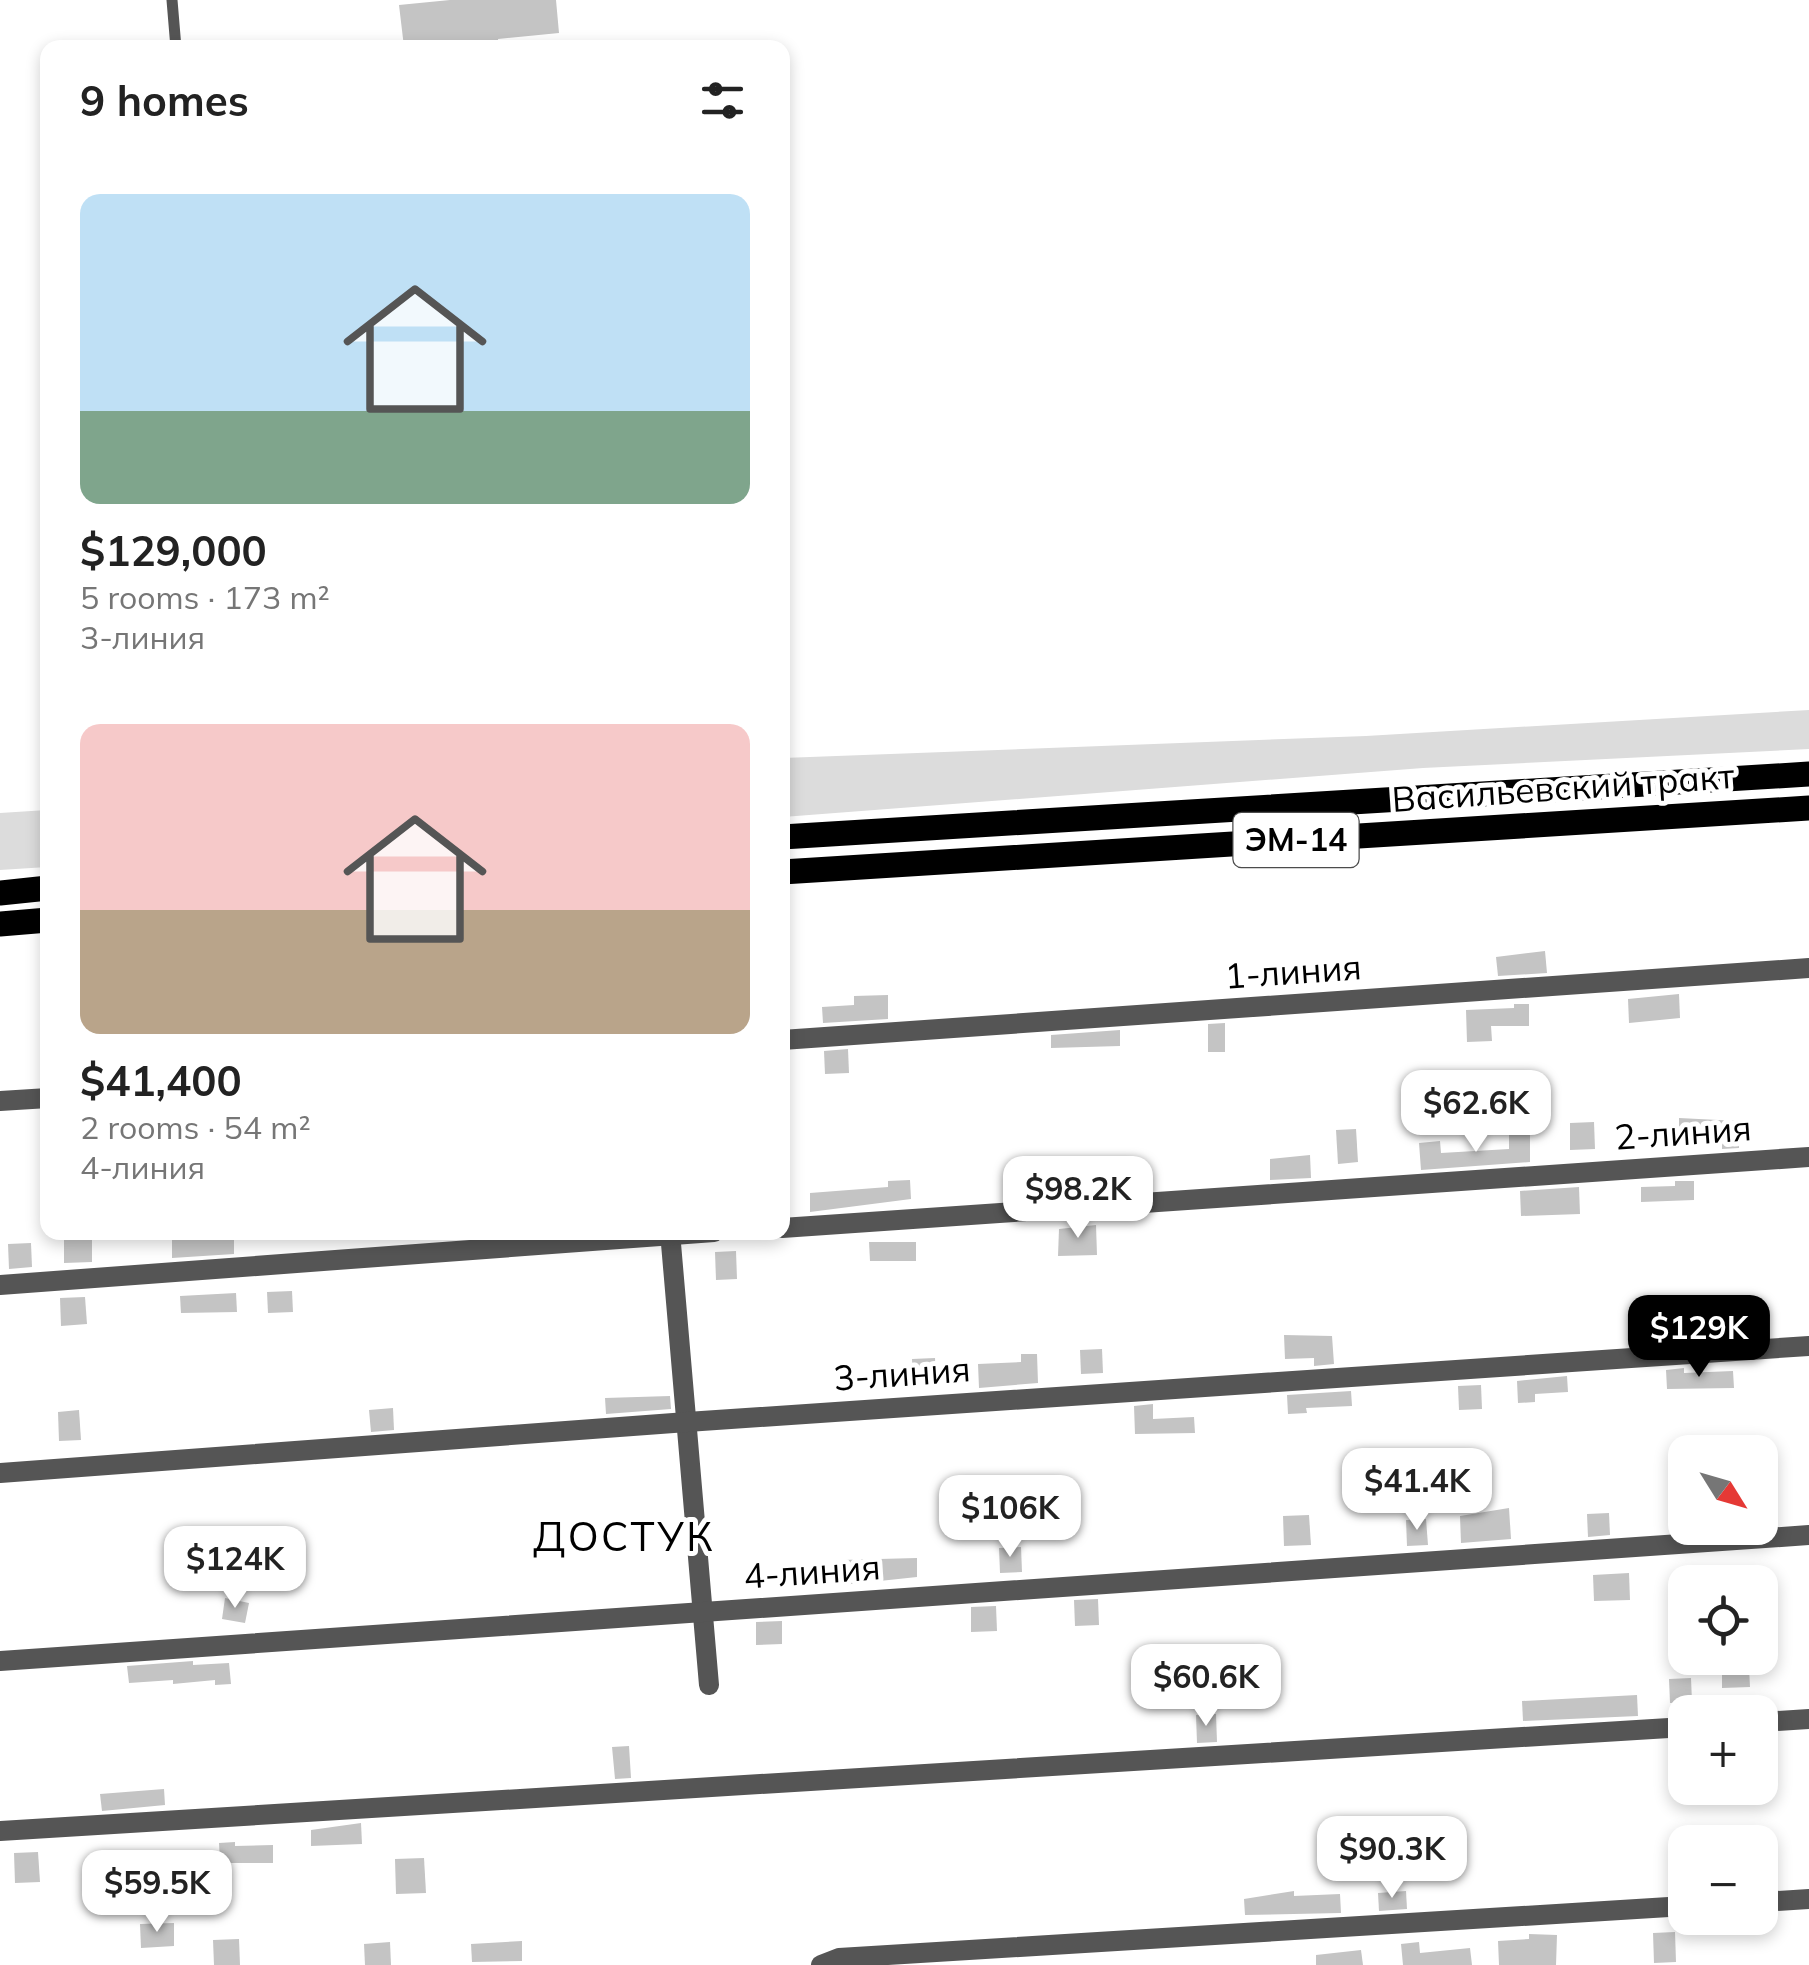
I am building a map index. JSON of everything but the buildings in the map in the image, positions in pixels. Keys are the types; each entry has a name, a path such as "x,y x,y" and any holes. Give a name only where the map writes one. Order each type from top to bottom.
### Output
{"main road":[{"name":"Васильевский тракт","path":"790,837 1809,774"},
{"name":"Васильевский тракт","path":"790,872 1809,808"},
{"path":"0,893 40,889"},
{"path":"0,924 40,921"}],"street":[{"name":"1-линия","path":"790,1039 1809,968"},
{"path":"0,1101 40,1098"},
{"name":"2-линия","path":"790,1227 1809,1157"},
{"path":"0,1285 591,1240"},
{"path":"671,1240 710,1686"},
{"name":"3-линия","path":"0,1473 1809,1346"},
{"name":"4-линия","path":"0,1660 1809,1535"},
{"path":"1778,1721 1809,1719"},
{"path":"0,1831 1668,1728"},
{"path":"1778,1901 1809,1899"},
{"path":"821,1965 839,1958 1668,1907"}],"lane":[{"path":"172,0 175,40"}],"shaded area":[{"path":"1809,710 1809,749 1423,768 790,816 790,758 1366,736"},
{"path":"40,810 40,867 0,870 0,813"}],"district":[{"name":"ДОСТУК","path":"624,1537"}]}
